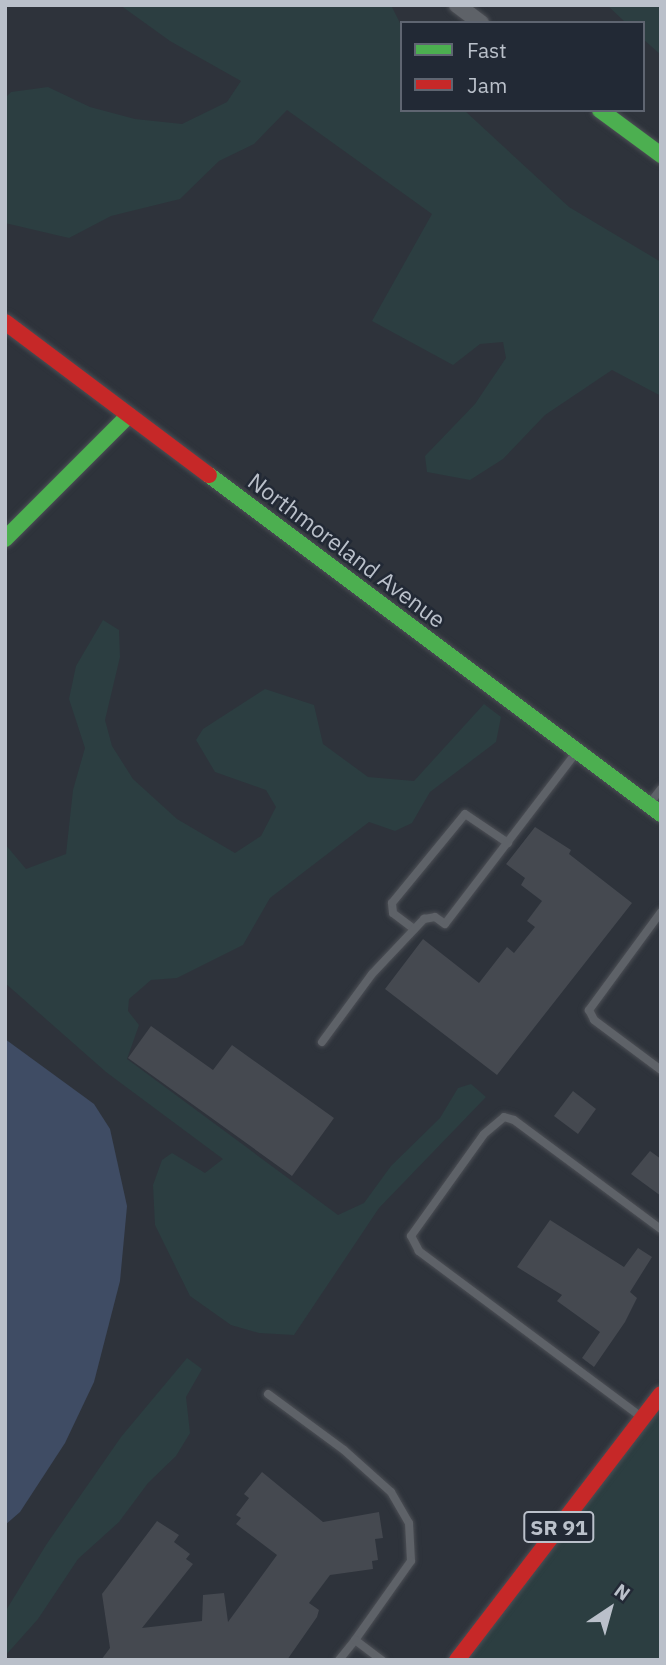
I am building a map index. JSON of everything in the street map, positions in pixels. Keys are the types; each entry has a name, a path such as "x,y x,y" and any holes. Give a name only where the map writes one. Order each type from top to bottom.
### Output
{"street":[{"path":"457,5 478,21"},
{"path":"603,112 661,155"},
{"name":"Northmoreland Avenue","path":"5,322 655,810"},
{"path":"5,539 129,415"},
{"name":"SR 91","path":"457,1660 661,1394"}],"lane":[{"path":"322,1042 372,974 424,919 435,916 444,924 577,752"},
{"path":"655,810 661,789"},
{"path":"414,929 393,913 392,903 465,814 508,843"},
{"path":"661,912 589,1010 594,1020 661,1070"},
{"path":"642,1418 419,1251 411,1236 484,1135 504,1117 514,1120 661,1229"},
{"path":"268,1394 344,1450 391,1492 409,1523 411,1561 339,1660"},
{"path":"355,1640 382,1660"}],"shaded area":[{"path":"120,5 391,5 400,23 400,112 466,112 569,207 661,262 661,396 612,370 545,415 503,459 470,480 427,472 425,456 475,404 506,358 503,342 480,344 453,365 372,321 432,214 287,110 254,144 219,161 180,199 111,216 69,238 5,223 5,98 11,92 48,87 90,107 135,119 182,124 227,102 241,81 170,41"},
{"path":"607,5 661,5 661,55 645,41 645,21 624,21"},
{"path":"103,620 119,630 120,657 105,720 112,746 133,779 177,819 235,853 261,836 276,807 266,790 215,772 196,740 203,729 265,689 314,705 323,744 368,777 414,781 484,704 501,717 496,742 430,792 412,823 395,831 369,822 270,898 243,945 177,978 151,980 129,999 128,1011 139,1025 127,1059 338,1215 364,1203 391,1166 440,1118 458,1088 471,1084 486,1097 379,1208 294,1335 259,1333 231,1325 190,1296 155,1225 153,1185 162,1160 172,1153 205,1173 223,1159 106,1072 5,983 5,844 26,869 66,854 73,790 85,748 69,699 76,666"},
{"path":"187,1358 202,1369 186,1397 190,1433 176,1456 148,1483 119,1522 78,1559 38,1619 5,1656 5,1612 46,1545 121,1437"},
{"path":"661,1394 661,1660 457,1660"}],"water":[{"path":"5,1039 94,1104 110,1129 127,1206 120,1281 94,1382 65,1443 20,1512 5,1525"}],"building":[{"path":"535,827 571,850 569,854 632,903 497,1075 385,989 423,939 479,983 507,947 514,953 535,927 527,921 542,901 521,885 525,878 506,864"},
{"path":"151,1026 213,1070 232,1045 334,1118 292,1176 128,1058"},
{"path":"573,1091 596,1109 578,1134 554,1116"},
{"path":"650,1151 661,1159 661,1196 631,1174"},
{"path":"550,1220 624,1267 638,1248 652,1257 630,1292 637,1298 625,1322 594,1367 582,1358 600,1332 557,1301 562,1295 517,1267"},
{"path":"262,1472 323,1522 379,1512 383,1538 375,1539 378,1560 372,1561 373,1569 330,1575 309,1603 319,1610 317,1617 287,1660 101,1660 110,1648 102,1594 157,1521 179,1535 174,1542 190,1554 186,1559 193,1564 142,1628 202,1621 203,1595 224,1593 228,1622 277,1555 236,1524 241,1518 236,1515 249,1498 244,1494"}],"traffic: fast":[{"path":"603,112 661,155"},
{"path":"5,539 129,415"},
{"path":"209,475 661,814"}],"traffic: jam":[{"path":"5,322 209,475"},
{"path":"457,1660 661,1394"}]}
